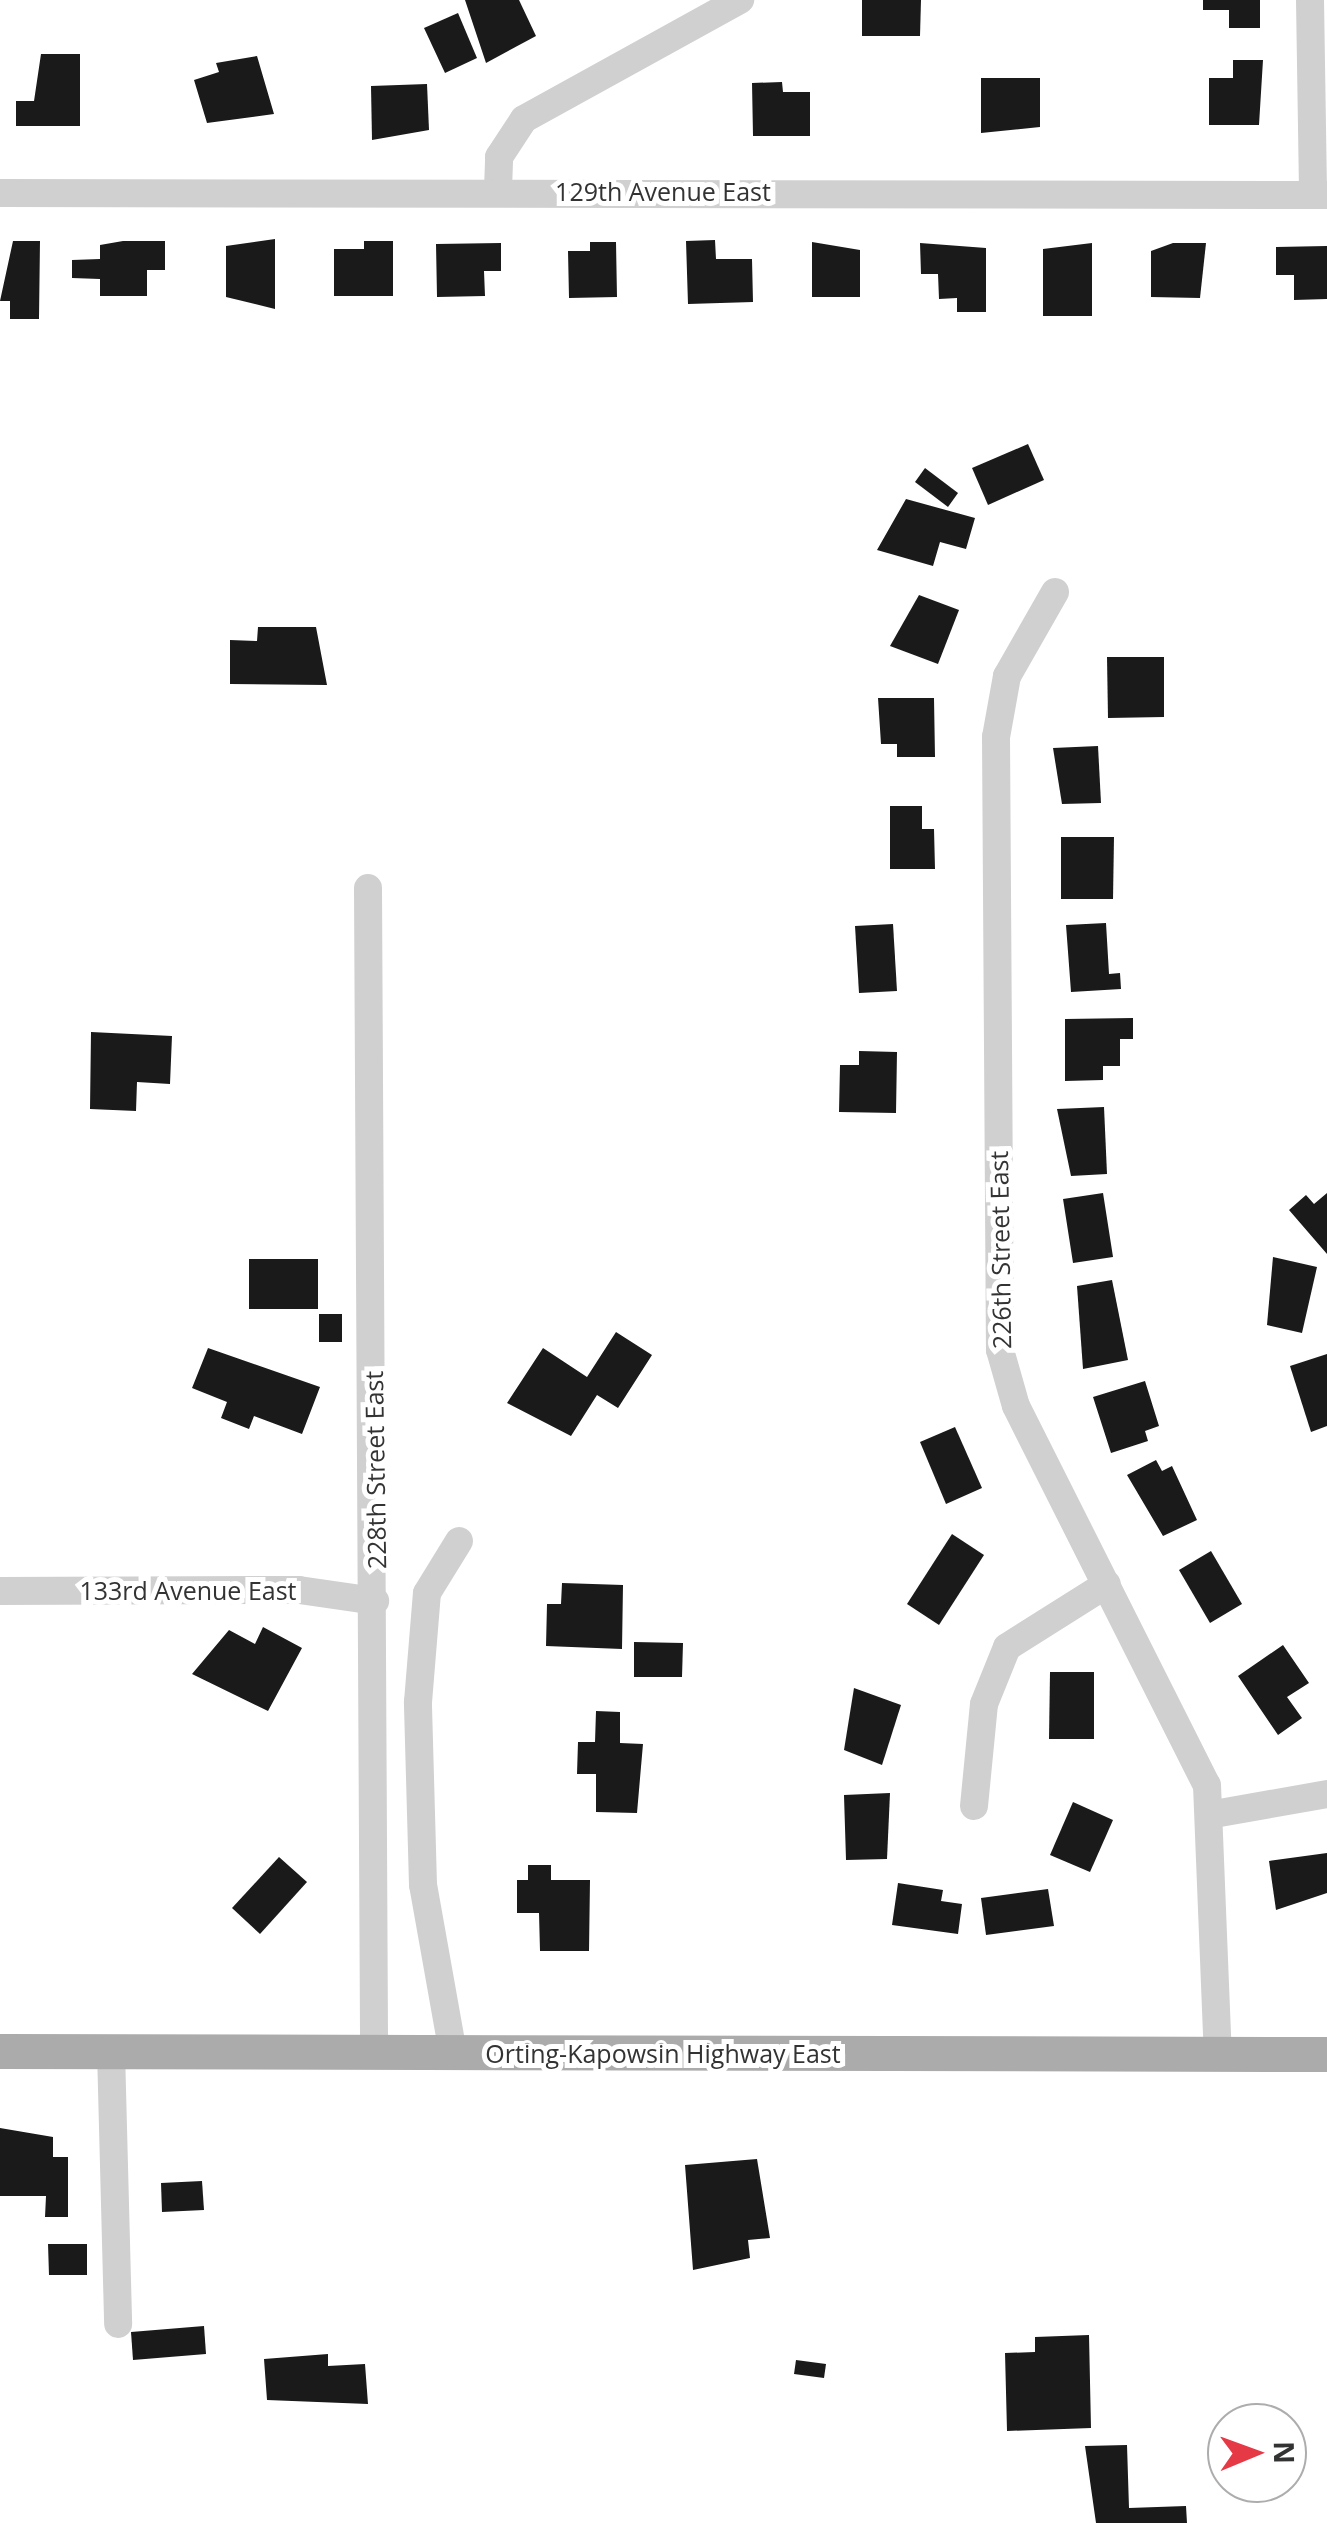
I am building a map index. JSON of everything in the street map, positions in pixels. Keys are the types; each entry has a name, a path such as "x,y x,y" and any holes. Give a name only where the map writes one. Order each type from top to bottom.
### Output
{"main road":[{"name":"Orting-Kapowsin Highway East","path":"0,2051 1327,2054"}],"street":[{"path":"498,190 499,157 524,120 740,0"},
{"path":"1310,0 1320,195"},
{"name":"129th Avenue East","path":"0,193 498,190 1320,195"},
{"name":"226th Street East","path":"1056,592 1006,676 996,737 1000,1350 1016,1406 1189,1740 1214,1814 1218,2054"},
{"name":"228th Street East","path":"368,888 375,1600 374,2052"},
{"path":"453,2052 423,1884 418,1702 427,1593 458,1540"},
{"path":"974,1806 984,1704 1007,1647 1106,1584"},
{"name":"133rd Avenue East","path":"0,1591 299,1590 375,1600"},
{"path":"1214,1814 1327,1794"},
{"path":"112,2052 118,2324"}],"building":[{"path":"465,0 519,0 536,36 486,63"},
{"path":"862,0 921,0 920,36 862,36"},
{"path":"1203,0 1260,0 1260,28 1229,28 1229,10 1203,10"},
{"path":"458,13 477,58 445,73 424,28"},
{"path":"41,54 80,54 80,126 16,126 16,101 34,101"},
{"path":"257,56 274,114 207,123 194,80 219,72 216,63"},
{"path":"1233,60 1263,60 1259,125 1209,125 1209,78 1233,78"},
{"path":"981,78 1040,78 1040,127 981,133"},
{"path":"782,82 783,92 810,92 810,136 753,136 752,83"},
{"path":"427,84 429,130 372,140 371,86"},
{"path":"275,239 275,309 226,297 226,246"},
{"path":"715,240 716,259 752,259 753,302 688,304 686,241"},
{"path":"13,241 40,241 39,319 10,319 10,301 0,301"},
{"path":"165,241 165,270 147,270 147,296 100,296 100,279 72,278 72,260 100,259 100,245"},
{"path":"364,241 393,241 393,296 334,296 334,249 364,249"},
{"path":"590,242 616,242 617,297 569,298 568,251 590,251"},
{"path":"812,242 860,250 860,297 812,297"},
{"path":"501,243 501,271 484,271 485,296 437,297 436,244"},
{"path":"920,243 986,248 986,312 957,312 957,298 939,299 938,274 921,274"},
{"path":"1092,243 1092,316 1043,316 1043,249"},
{"path":"1173,243 1206,243 1200,298 1151,297 1151,251"},
{"path":"1327,246 1327,299 1294,300 1294,275 1276,275 1276,247"},
{"path":"1028,444 1044,480 988,505 972,468"},
{"path":"925,468 958,493 948,507 915,482"},
{"path":"906,499 975,518 966,549 940,542 933,566 877,550"},
{"path":"919,595 959,610 938,664 890,646"},
{"path":"258,627 316,627 327,685 230,684 230,640 257,641"},
{"path":"1107,657 1164,657 1164,717 1108,718"},
{"path":"878,698 934,698 935,757 897,757 897,744 881,744"},
{"path":"1098,746 1101,803 1062,804 1053,748"},
{"path":"890,806 922,806 922,829 934,829 935,869 890,869"},
{"path":"1061,837 1114,837 1113,899 1061,899"},
{"path":"1106,923 1109,974 1120,973 1121,989 1071,992 1066,925"},
{"path":"893,924 897,991 859,993 855,926"},
{"path":"1133,1018 1133,1039 1120,1039 1120,1066 1103,1066 1103,1080 1065,1081 1065,1019"},
{"path":"91,1032 172,1036 170,1084 137,1082 136,1111 90,1109"},
{"path":"859,1051 897,1052 896,1113 839,1112 840,1065 859,1065"},
{"path":"1104,1107 1107,1174 1071,1176 1057,1109"},
{"path":"1103,1193 1113,1257 1073,1263 1063,1199"},
{"path":"1327,1193 1327,1254 1289,1210 1306,1195 1314,1204"},
{"path":"1273,1257 1317,1267 1302,1333 1267,1325"},
{"path":"249,1259 318,1259 318,1309 249,1309"},
{"path":"1112,1280 1128,1360 1083,1369 1077,1286"},
{"path":"319,1314 342,1314 342,1342 319,1342"},
{"path":"616,1332 652,1355 618,1408 597,1395 571,1436 507,1403 543,1348 587,1377"},
{"path":"208,1348 320,1387 302,1434 254,1416 249,1429 221,1418 227,1402 192,1388"},
{"path":"1327,1354 1327,1426 1311,1432 1290,1366"},
{"path":"1145,1381 1159,1426 1145,1431 1148,1441 1111,1453 1093,1397"},
{"path":"955,1427 982,1488 946,1504 920,1442"},
{"path":"1156,1460 1162,1471 1172,1466 1197,1520 1163,1536 1127,1475"},
{"path":"952,1534 984,1555 939,1625 907,1604"},
{"path":"1211,1551 1242,1604 1210,1623 1179,1570"},
{"path":"562,1583 623,1585 622,1649 546,1646 547,1604 561,1604"},
{"path":"263,1627 302,1648 268,1711 192,1674 229,1630 255,1644"},
{"path":"634,1642 683,1643 682,1677 634,1677"},
{"path":"1283,1645 1309,1683 1287,1697 1302,1718 1278,1735 1238,1676"},
{"path":"1050,1672 1094,1672 1094,1739 1049,1739"},
{"path":"854,1688 901,1705 882,1765 844,1750"},
{"path":"596,1711 620,1712 620,1743 643,1744 637,1813 596,1812 596,1774 577,1774 578,1742 595,1742"},
{"path":"890,1793 887,1859 846,1860 844,1795"},
{"path":"1073,1802 1113,1820 1090,1872 1050,1855"},
{"path":"1327,1853 1327,1893 1276,1910 1269,1861"},
{"path":"279,1857 307,1882 260,1934 232,1908"},
{"path":"528,1865 551,1865 551,1880 590,1880 589,1951 540,1951 539,1913 517,1913 517,1880 528,1880"},
{"path":"898,1883 943,1890 941,1901 962,1904 958,1934 892,1925"},
{"path":"1048,1889 1054,1926 986,1935 981,1898"},
{"path":"0,2128 53,2137 53,2157 68,2157 68,2217 45,2217 46,2196 0,2196"},
{"path":"757,2159 770,2238 748,2240 750,2258 693,2270 685,2165"},
{"path":"202,2181 204,2210 162,2212 161,2183"},
{"path":"48,2244 87,2244 87,2275 49,2275"},
{"path":"204,2326 206,2354 133,2360 131,2332"},
{"path":"1089,2335 1091,2428 1007,2431 1005,2353 1035,2352 1035,2337"},
{"path":"328,2354 328,2366 365,2364 368,2404 267,2400 264,2359"},
{"path":"796,2360 826,2364 824,2378 794,2374"},
{"path":"1127,2445 1129,2508 1186,2506 1187,2523 1096,2523 1085,2446"}]}
